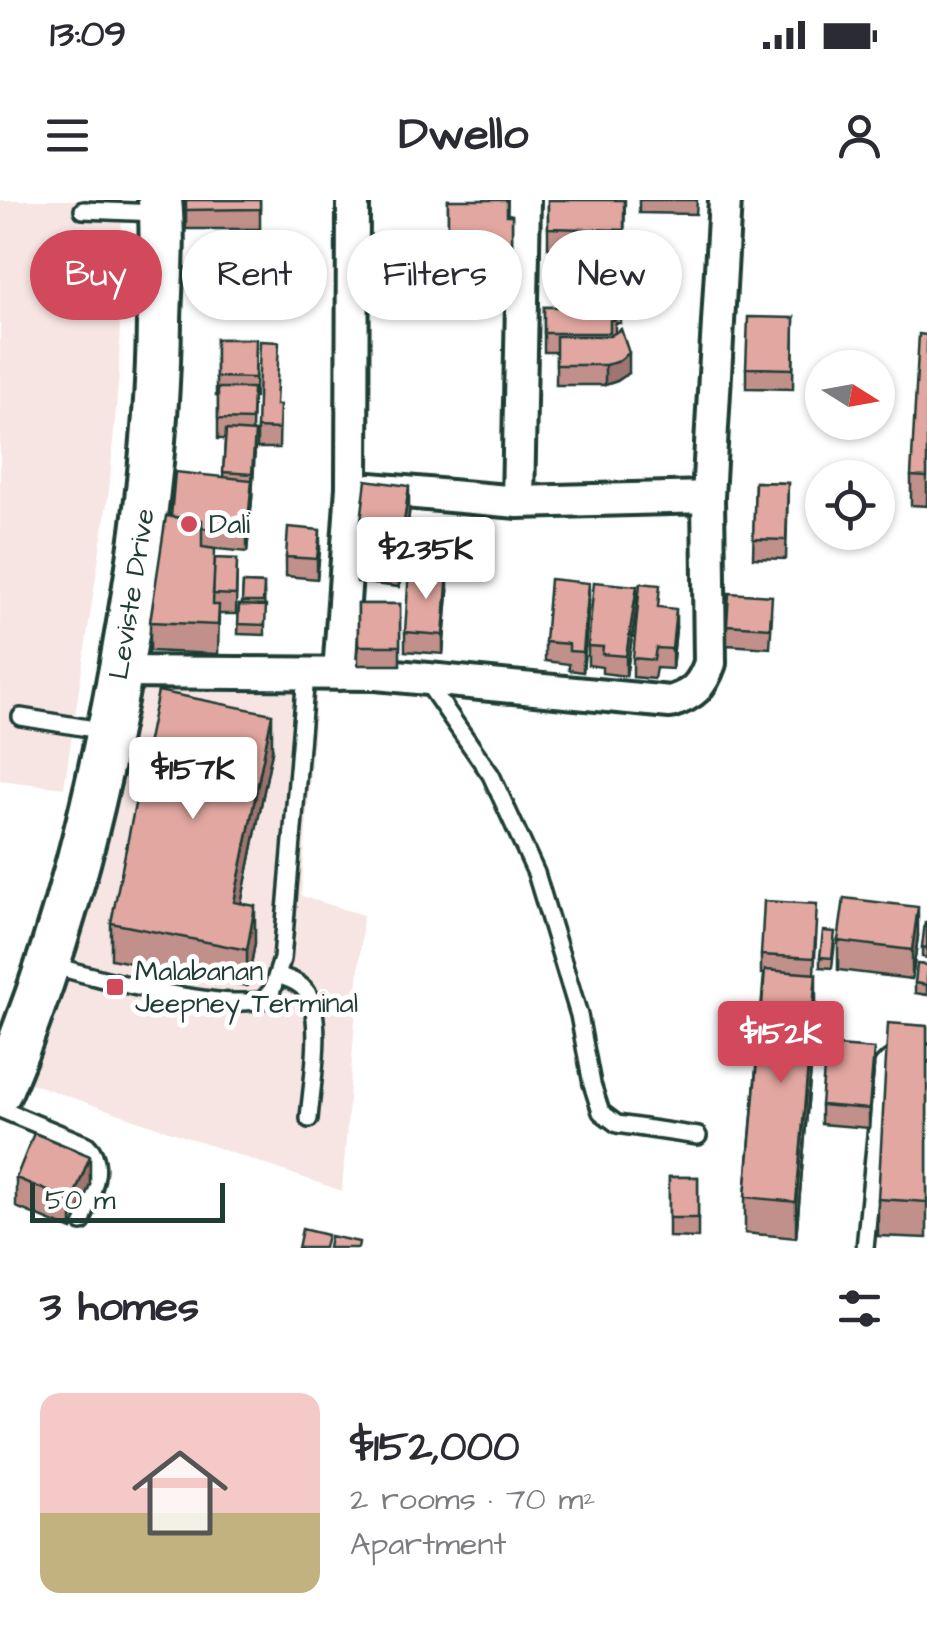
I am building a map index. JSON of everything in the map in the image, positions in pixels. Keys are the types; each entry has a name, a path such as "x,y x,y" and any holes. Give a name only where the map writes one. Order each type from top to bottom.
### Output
{"main road":[{"name":"Leviste Drive","path":"0,1091 48,964 88,822 121,672 154,444 154,206"},
{"name":"Leviste Drive","path":"0,1054 52,905 94,729 135,456 154,206"}],"street":[{"path":"338,674 352,487 354,200"},
{"path":"518,502 524,200"},
{"path":"121,672 424,677 670,702 690,696 704,682 710,663 708,497 725,200"},
{"path":"352,487 518,502 708,497"}],"lane":[{"path":"83,210 154,206"},
{"path":"48,964 157,990 232,1002 263,1000 272,990 278,975 306,674"},
{"path":"424,677 491,775 536,873 579,1015 601,1112 617,1124 698,1136"},
{"path":"21,717 94,729"},
{"path":"278,975 296,982 308,992 313,1004 314,1052 308,1120"},
{"path":"864,1248 884,1065 892,1054 927,1052"},
{"path":"0,1109 87,1144 95,1152 99,1164 82,1222"}],"shaded area":[{"path":"0,200 122,200 121,230 30,230 30,320 120,320 119,373 109,490 64,788 0,780"},
{"path":"136,688 317,690 301,896 363,915 342,1191 30,1083"}],"building":[{"path":"186,200 260,200 260,209 186,210"},
{"path":"448,200 507,200 512,230 448,230"},
{"path":"548,200 624,200 624,230 548,228"},
{"path":"748,317 794,318 793,369 746,368"},
{"path":"544,320 610,320 610,333 544,333"},
{"path":"621,329 629,353 617,362 556,365 556,336 610,336"},
{"path":"919,334 927,335 927,477 911,476"},
{"path":"216,339 256,339 255,378 216,377"},
{"path":"260,341 279,342 279,429 257,428"},
{"path":"218,388 253,388 252,420 218,419"},
{"path":"226,430 255,432 252,474 223,472"},
{"path":"175,472 252,480 247,532 202,528 202,520 171,517"},
{"path":"366,480 409,486 399,559 357,554"},
{"path":"755,482 788,483 786,540 753,539"},
{"path":"166,516 202,520 202,547 215,549 213,605 219,605 218,625 150,622"},
{"path":"288,527 320,530 317,559 286,557"},
{"path":"215,558 237,559 236,595 213,594"},
{"path":"409,570 448,572 443,635 405,632"},
{"path":"550,579 589,583 583,652 569,651 569,644 545,642"},
{"path":"594,582 637,586 626,656 602,654 603,647 588,646"},
{"path":"243,583 264,584 263,602 242,602"},
{"path":"640,583 660,585 658,607 676,609 672,649 656,648 654,660 633,658"},
{"path":"729,593 772,596 770,628 727,625"},
{"path":"358,604 400,604 400,646 358,646"},
{"path":"239,605 266,606 265,625 238,624"},
{"path":"158,691 272,714 234,902 255,906 247,950 111,923"},
{"path":"844,898 918,907 912,950 838,941"},
{"path":"764,901 817,904 814,958 761,955"},
{"path":"927,922 927,948 922,947"},
{"path":"823,931 835,932 832,958 820,957"},
{"path":"917,964 927,965 927,985 915,983"},
{"path":"765,970 816,974 796,1202 745,1197"},
{"path":"888,1023 927,1026 927,1202 878,1199"},
{"path":"826,1045 874,1049 869,1109 821,1105"},
{"path":"34,1133 90,1156 72,1201 16,1178"},
{"path":"669,1177 698,1177 698,1218 669,1218"},
{"path":"302,1229 327,1235 324,1248 298,1248"},
{"path":"330,1236 359,1242 358,1248 328,1248"}],"place":[{"name":"Dali","path":"189,524"},
{"name":"Malabanan Jeepney Terminal","path":"115,987"}]}
